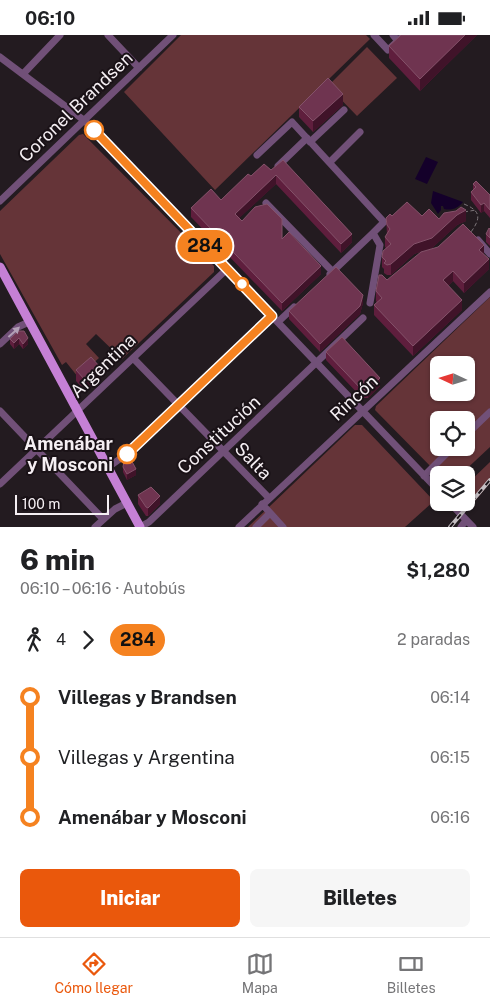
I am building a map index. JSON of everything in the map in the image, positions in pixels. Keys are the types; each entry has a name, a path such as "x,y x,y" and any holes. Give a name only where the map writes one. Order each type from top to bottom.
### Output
{"main road":[{"path":"0,267 140,527"}],"street":[{"path":"23,74 60,35"},
{"path":"108,35 139,68"},
{"name":"Coronel Brandsen","path":"0,201 173,35"},
{"path":"374,35 388,50 396,38 404,35"},
{"path":"0,57 85,121 430,481"},
{"path":"274,170 344,110"},
{"path":"257,155 292,122 384,222 325,278"},
{"path":"330,162 360,132"},
{"path":"266,203 332,271"},
{"path":"370,303 378,279 380,245 373,233"},
{"path":"471,233 489,253"},
{"name":"Argentina","path":"0,484 227,269"},
{"name":"Rincón","path":"239,527 490,292"},
{"path":"278,322 299,303"},
{"path":"107,468 124,456 272,316"},
{"name":"Constitución","path":"140,527 149,522 363,318"},
{"path":"0,345 18,327 29,321"},
{"name":"Salta","path":"133,358 269,498"},
{"path":"0,411 103,519"},
{"path":"475,426 490,412"},
{"path":"424,475 444,456"},
{"path":"95,527 115,509 127,503"},
{"path":"262,504 283,527"},
{"path":"458,511 473,527"},
{"path":"256,527 270,513"},
{"path":"461,527 466,520"}],"path":[{"path":"464,204 476,210"},
{"path":"462,213 476,210"},
{"path":"471,233 477,221 476,210"}],"shaded area":[{"path":"181,35 366,35 370,39 215,190 124,92"},
{"path":"367,47 397,78 357,116 328,86"},
{"path":"83,134 214,266 214,272 122,359 96,334 86,344 99,358 78,377 66,362 62,365 0,254 0,211 79,135"},
{"path":"426,157 438,162 427,184 415,179"},
{"path":"433,191 463,202 457,207 447,210 441,206 438,214 431,203"},
{"path":"490,297 490,447 470,466 430,466 375,410 376,406"},
{"path":"355,425 362,425 430,497 430,505 405,527 248,527"},
{"path":"490,462 490,483 475,501 475,476"}],"building":[{"path":"401,35 465,35 420,79 389,46"},
{"path":"328,78 343,94 313,121 299,107"},
{"path":"283,160 352,234 341,244 276,175 235,214 242,221 255,207 267,204 282,219 282,239 289,232 321,266 282,303 191,208 211,189 221,200 248,174 251,176 264,164 271,170"},
{"path":"476,181 490,195 490,210 484,203 481,205 471,192 476,187 473,184"},
{"path":"407,202 422,216 429,209 439,219 444,213 456,211 461,207 466,210 457,215 432,238 414,244 391,264 387,265 382,257 383,251 391,244 385,237 390,229 386,218 390,214 392,216"},
{"path":"463,224 484,245 479,250 489,259 464,283 453,271 443,280 462,300 413,346 374,305 382,298 376,291 379,275 382,275 387,280 421,252 438,247"},
{"path":"490,229 490,238 486,234"},
{"path":"336,267 363,295 360,306 320,344 289,311"},
{"path":"18,331 24,331 28,338 23,344 19,338 14,343 10,339"},
{"path":"342,337 380,378 368,390 362,390 326,352"},
{"path":"91,357 100,367 85,380 76,370"},
{"path":"129,456 136,469 127,474 123,467 124,461"},
{"path":"151,487 160,496 148,508 138,495"}],"railway":[{"path":"450,527 490,480"}],"bus line":[{"name":"284","path":"94,130 272,316 127,454"}],"place":[{"name":"Amenábar y Mosconi","path":"127,454"}]}
